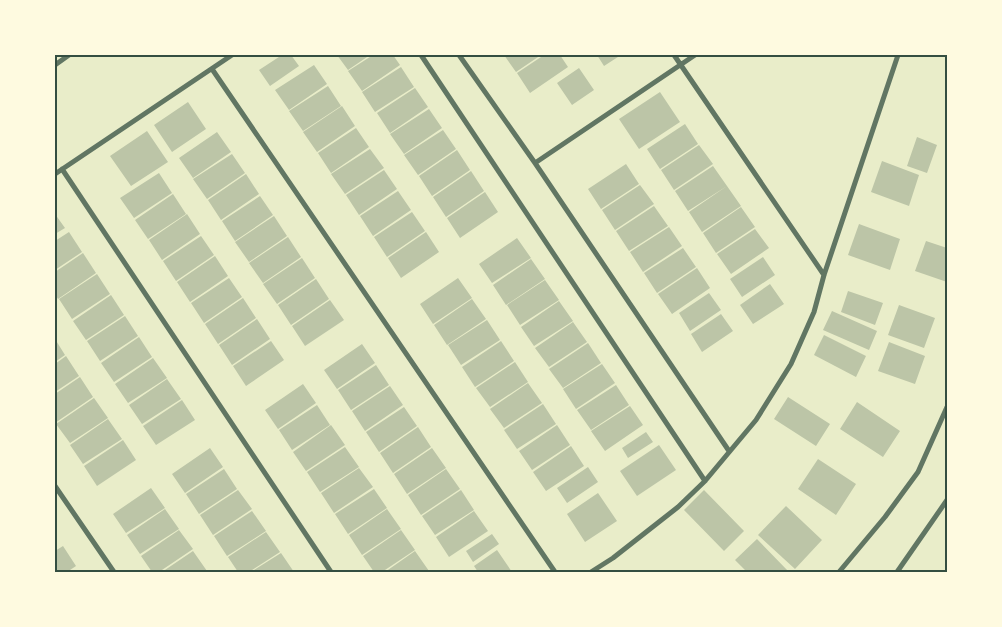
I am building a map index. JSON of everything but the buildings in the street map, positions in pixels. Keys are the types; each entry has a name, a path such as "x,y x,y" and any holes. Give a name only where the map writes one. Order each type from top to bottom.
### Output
{"street":[{"path":"55,65 69,55"},
{"path":"55,174 232,55"},
{"path":"421,55 705,481"},
{"path":"459,55 535,163 729,451"},
{"path":"674,55 824,275"},
{"path":"535,163 695,55"},
{"path":"591,572 613,558 678,507 705,481 756,420 791,364 814,312 824,275 898,55"},
{"path":"212,69 555,572"},
{"path":"62,169 331,572"},
{"path":"839,572 885,517 918,472 947,408"},
{"path":"55,486 114,572"},
{"path":"897,572 947,500"}]}
